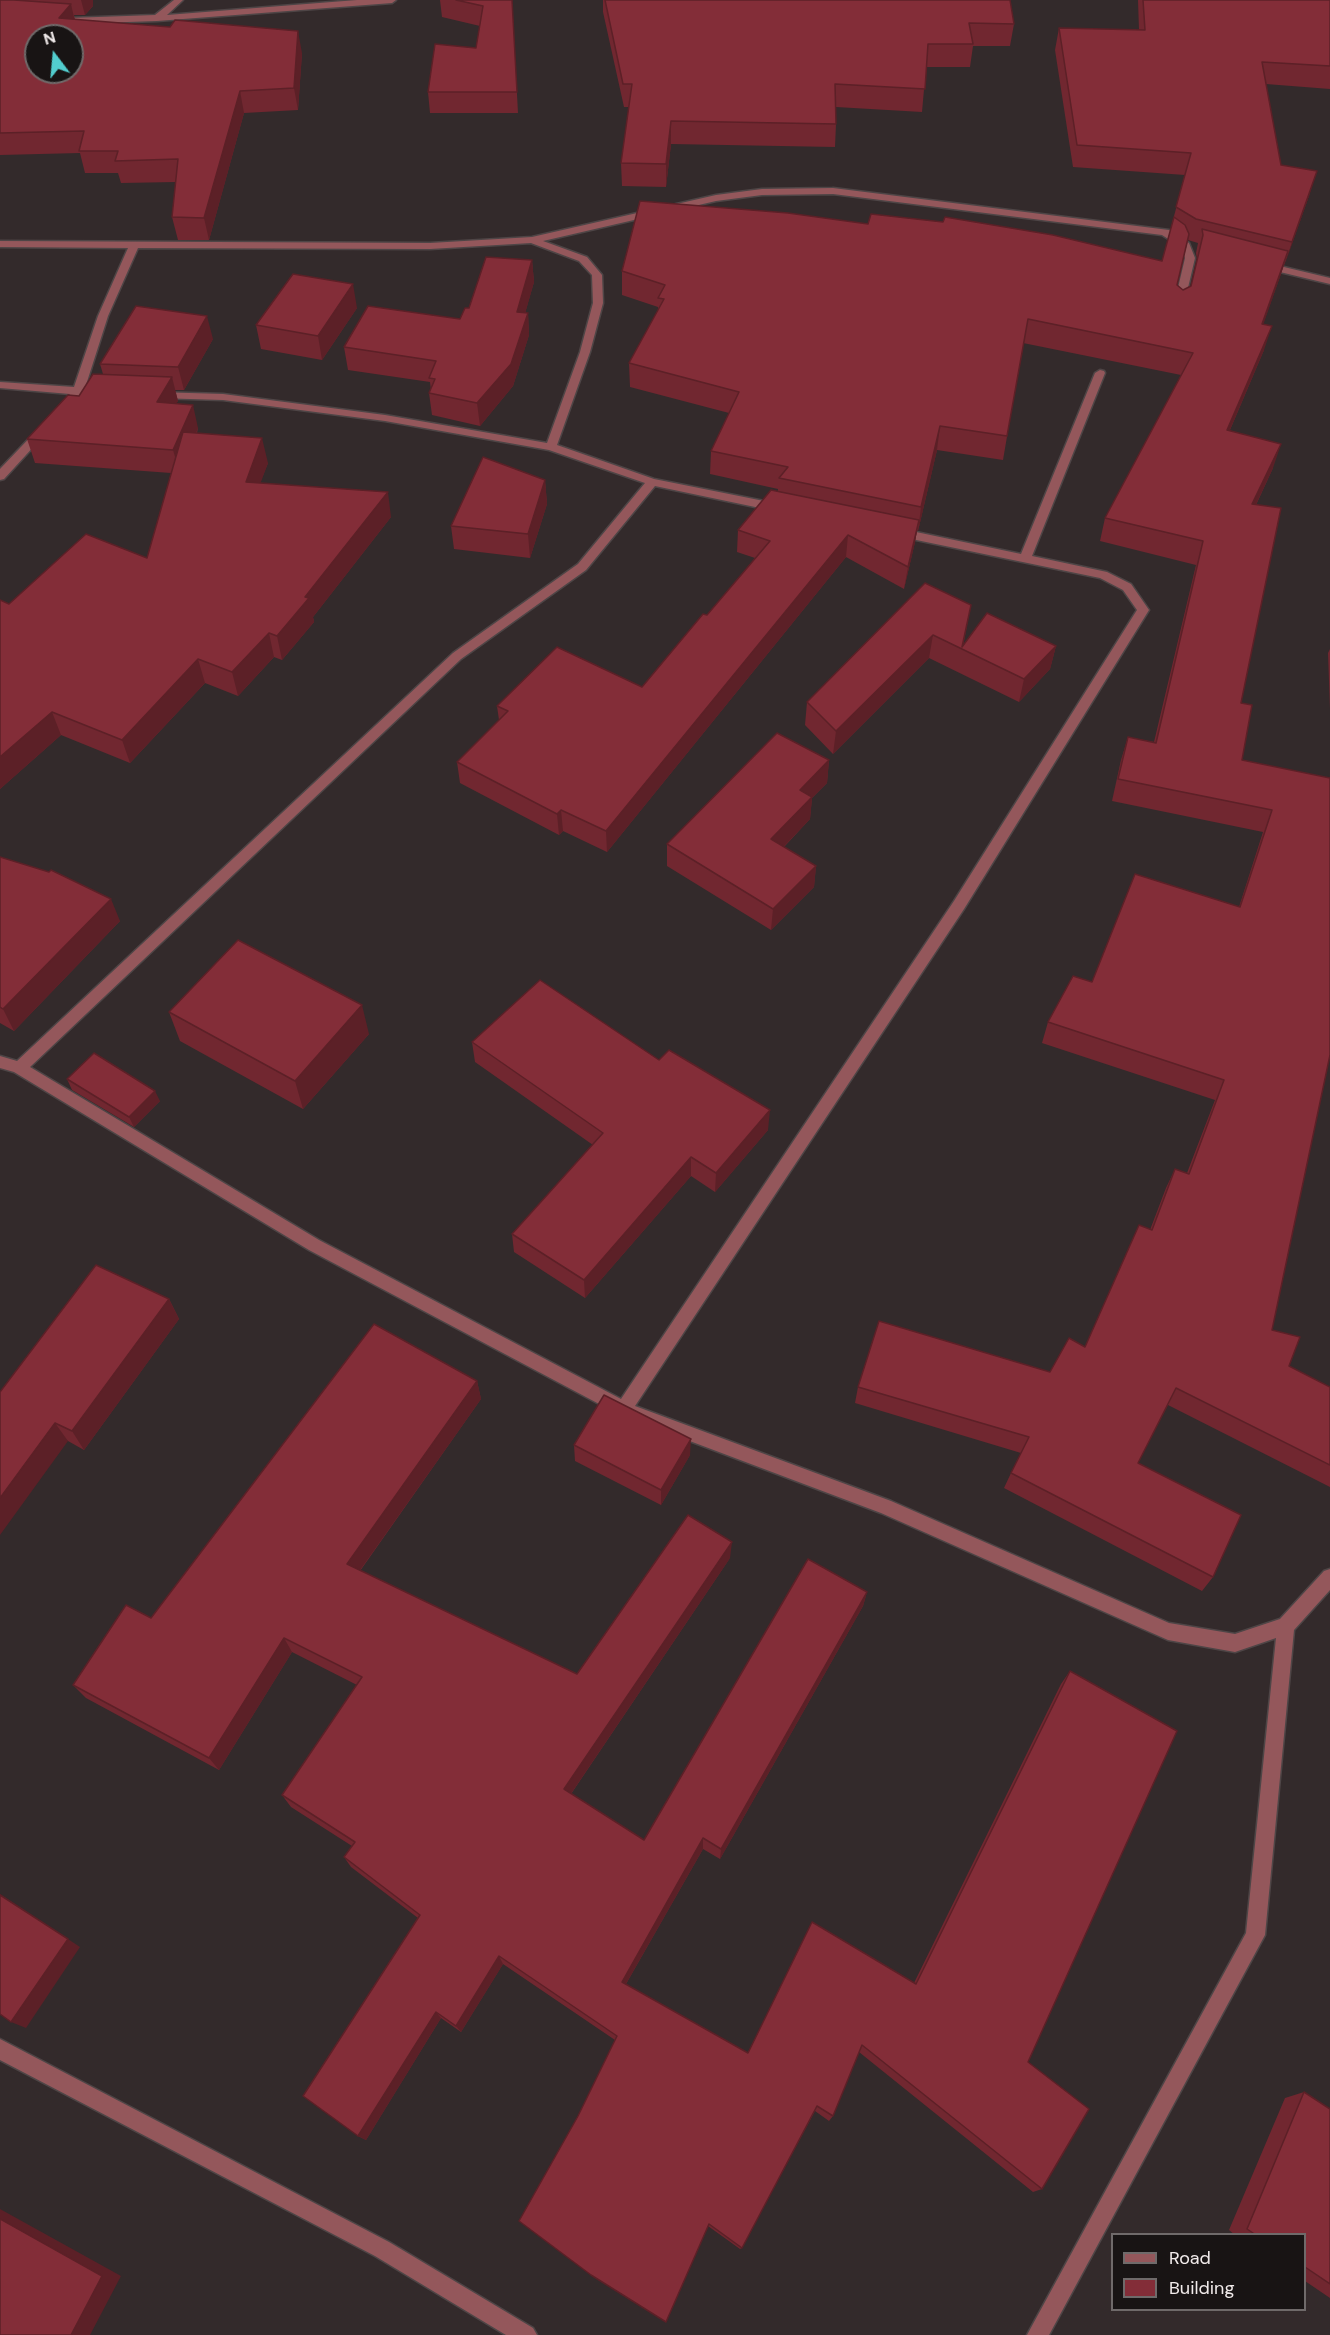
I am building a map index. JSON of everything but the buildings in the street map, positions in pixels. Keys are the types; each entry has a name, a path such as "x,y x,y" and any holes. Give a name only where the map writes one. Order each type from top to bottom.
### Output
{"street":[{"path":"157,18 179,0"},
{"path":"53,20 157,18 392,0"},
{"path":"0,244 430,246 532,240 716,198 762,192 833,191 1165,232 1190,247 1190,258 1178,309"},
{"path":"532,240 583,259 597,275 597,303 585,352 551,447"},
{"path":"0,476 78,392 103,316 134,245"},
{"path":"1252,262 1330,281"},
{"path":"1025,559 1100,373"},
{"path":"0,385 111,393"},
{"path":"145,394 223,397 385,418 551,447 652,482 792,511"},
{"path":"19,1068 457,656 582,567 652,482"},
{"path":"624,1409 959,905 1143,610 1127,587 1102,575 885,530"},
{"path":"0,1062 19,1068 314,1245 624,1409 885,1507 1168,1631 1235,1643 1286,1626 1330,1577"},
{"path":"1038,2335 1255,1935 1286,1626"},
{"path":"0,2049 382,2249 526,2335"}]}
